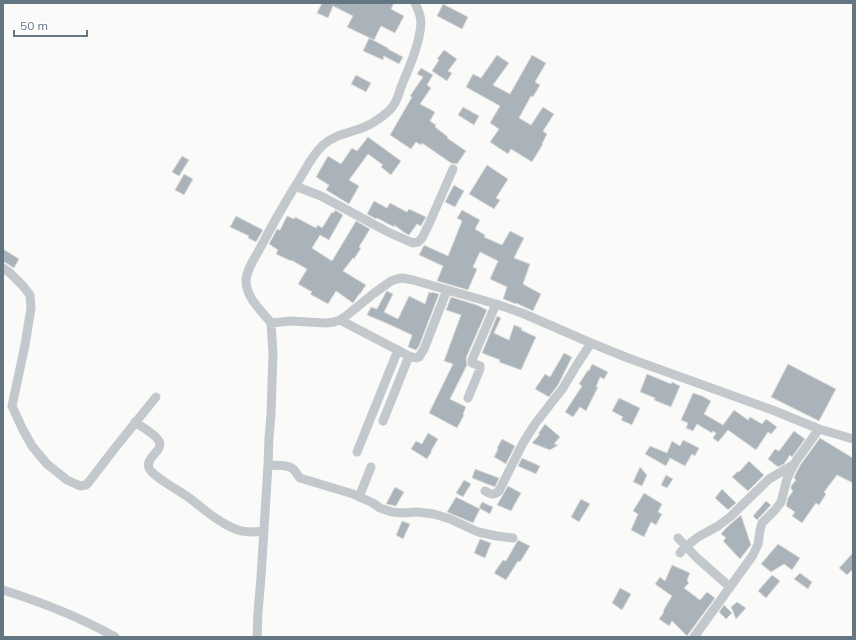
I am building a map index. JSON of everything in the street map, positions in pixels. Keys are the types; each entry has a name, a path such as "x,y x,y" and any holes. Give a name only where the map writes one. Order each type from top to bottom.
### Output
{"street":[{"path":"258,637 258,613 271,414 273,352 271,323 251,299 247,291 246,276 270,229 305,169 320,147 328,141 341,135 369,126 381,118 394,105 413,58 420,32 421,22 415,3"},
{"path":"295,186 321,196 413,243 418,242 422,238 453,169"},
{"path":"3,268 10,273 30,295 31,308 26,345 12,406 32,446 46,464 67,480 80,486 86,485 156,397"},
{"path":"271,323 290,321 326,323 340,320 391,281 402,278 413,280 496,304 591,343 775,411 819,429 853,439"},
{"path":"340,320 409,356 416,358 422,354 447,290"},
{"path":"468,398 480,369 480,366 472,363 472,360 496,304"},
{"path":"484,491 496,494 499,491 518,450 543,412 563,388 591,343"},
{"path":"357,452 398,350"},
{"path":"383,421 409,356"},
{"path":"135,422 154,435 160,442 160,445 149,462 150,469 154,474 188,496 218,520 242,531 264,532"},
{"path":"694,637 755,552 761,526 781,502 787,479 794,464 819,429"},
{"path":"683,550 698,537 718,526 730,517 769,479 794,464"},
{"path":"268,465 288,467 294,470 300,478 359,497 380,508 392,512 402,514 417,512 434,514 450,519 478,532 513,538"},
{"path":"359,497 371,467"},
{"path":"678,538 683,550 697,558 730,587"},
{"path":"3,590 26,597 74,617 115,637"}],"building":[{"path":"322,3 394,3 391,9 404,16 395,33 381,26 374,40 347,27 353,16 333,6 328,18 317,13"},
{"path":"443,4 468,17 462,29 437,16"},
{"path":"369,38 403,57 399,64 384,56 383,60 363,51"},
{"path":"444,50 457,59 448,71 452,73 447,81 432,71 439,60 437,59"},
{"path":"497,55 509,63 493,85 510,94 532,55 546,63 535,82 540,85 533,97 531,96 519,118 531,125 543,107 554,114 543,131 547,134 532,162 511,149 508,154 490,142 499,129 490,123 500,106 466,87 473,74 481,78"},
{"path":"421,68 433,75 427,85 431,88 420,104 435,112 430,121 436,125 435,127 448,137 447,138 466,151 457,164 451,163 422,143 421,145 416,142 411,149 390,135 412,97 410,96 423,77 417,74"},
{"path":"356,75 371,83 366,92 351,84"},
{"path":"463,107 479,116 474,125 458,115"},
{"path":"368,137 401,161 391,175 381,167 383,165 368,154 349,180 359,186 349,204 326,190 329,185 316,177 328,156 341,164 352,148 357,151"},
{"path":"182,156 189,160 179,176 172,172"},
{"path":"487,165 508,179 496,198 500,200 494,209 469,194"},
{"path":"184,174 193,179 184,195 175,190"},
{"path":"454,185 464,191 455,207 445,202"},
{"path":"374,201 387,208 390,203 407,212 409,209 426,217 421,226 417,224 409,235 394,225 394,227 367,214"},
{"path":"335,210 343,215 329,240 320,235 312,248 332,261 356,221 370,229 359,247 361,248 354,259 353,258 343,271 366,285 353,303 336,291 328,304 310,294 312,292 298,284 307,269 276,254 278,250 269,244 277,229 280,230 287,216 294,219 295,217 316,228 318,225 322,228 332,212 334,213"},
{"path":"462,210 480,220 475,229 485,235 484,237 502,245 510,231 524,238 514,258 530,264 523,284 541,294 533,311 503,299 507,287 490,279 498,261 480,252 473,267 477,269 468,290 437,281 443,266 419,255 424,245 448,256 462,221 457,218"},
{"path":"236,216 263,230 256,242 248,238 249,236 230,227"},
{"path":"3,249 19,259 14,268 3,262"},
{"path":"387,291 393,294 384,312 398,319 409,296 425,304 429,292 439,294 419,346 416,350 408,347 412,335 367,315 371,307 377,309"},
{"path":"451,297 477,305 487,310 466,358 467,365 450,399 466,407 463,414 464,415 457,428 429,413 453,364 444,361 461,315 446,310"},
{"path":"497,316 501,318 494,333 509,340 514,325 536,337 521,370 499,362 500,360 482,353"},
{"path":"564,353 572,357 558,385 549,397 535,389 545,374 550,377"},
{"path":"592,364 608,372 604,379 600,377 596,387 598,387 586,411 580,407 573,417 565,412 582,386 579,384 588,370 589,371"},
{"path":"788,364 836,389 819,421 771,397"},
{"path":"647,374 680,386 671,407 640,392"},
{"path":"693,393 711,401 704,414 723,425 734,410 748,420 750,417 762,424 766,419 777,427 771,434 768,432 756,450 728,430 718,442 713,438 716,433 713,431 712,433 697,424 693,431 686,428 688,423 681,420"},
{"path":"619,398 640,408 632,425 621,420 623,417 612,411"},
{"path":"545,424 560,437 554,444 558,445 550,450 532,443 540,434 538,434"},
{"path":"794,431 805,439 792,457 790,455 784,464 778,467 768,459 775,449 779,451"},
{"path":"428,433 438,439 427,459 411,449 416,441 422,444"},
{"path":"820,438 853,458 853,483 837,475 824,492 826,494 819,505 816,503 802,523 792,516 795,512 786,506 788,498 793,491 791,486 796,480 794,478 796,473"},
{"path":"502,439 515,446 506,464 494,457"},
{"path":"683,440 699,448 695,456 692,454 685,466 670,458 666,466 645,454 650,446 667,453 672,441 680,446"},
{"path":"522,458 540,466 536,474 518,466"},
{"path":"749,461 764,475 748,491 732,477"},
{"path":"640,467 647,475 642,486 633,482"},
{"path":"475,469 499,478 495,487 472,478"},
{"path":"666,475 673,479 667,488 661,485"},
{"path":"464,480 471,484 463,497 456,493"},
{"path":"508,486 521,493 511,511 497,505"},
{"path":"395,487 404,492 396,506 386,504"},
{"path":"722,489 736,503 728,510 715,498"},
{"path":"644,493 662,504 658,512 662,514 656,525 651,522 644,537 631,530 638,514 633,511"},
{"path":"456,497 480,509 473,523 447,512"},
{"path":"581,499 590,504 579,522 571,517"},
{"path":"766,501 771,505 757,520 753,516"},
{"path":"482,502 493,507 490,514 479,508"},
{"path":"741,515 751,545 740,559 723,541 726,538 721,534"},
{"path":"402,521 410,524 403,539 396,535"},
{"path":"480,539 491,543 485,558 474,553"},
{"path":"518,540 530,546 506,580 494,573 503,560 506,561"},
{"path":"778,544 800,558 792,570 784,564 771,572 761,564"},
{"path":"853,553 853,569 847,575 839,568"},
{"path":"672,565 690,573 687,580 689,583 684,588 700,600 707,592 715,598 687,636 672,621 669,626 659,619 672,596 655,584 660,577 665,581"},
{"path":"800,573 812,582 808,589 794,579"},
{"path":"772,575 780,581 766,598 758,591"},
{"path":"620,588 631,594 622,610 612,603"},
{"path":"737,602 746,608 736,619 731,607"},
{"path":"724,605 732,613 726,619 719,612"}]}
